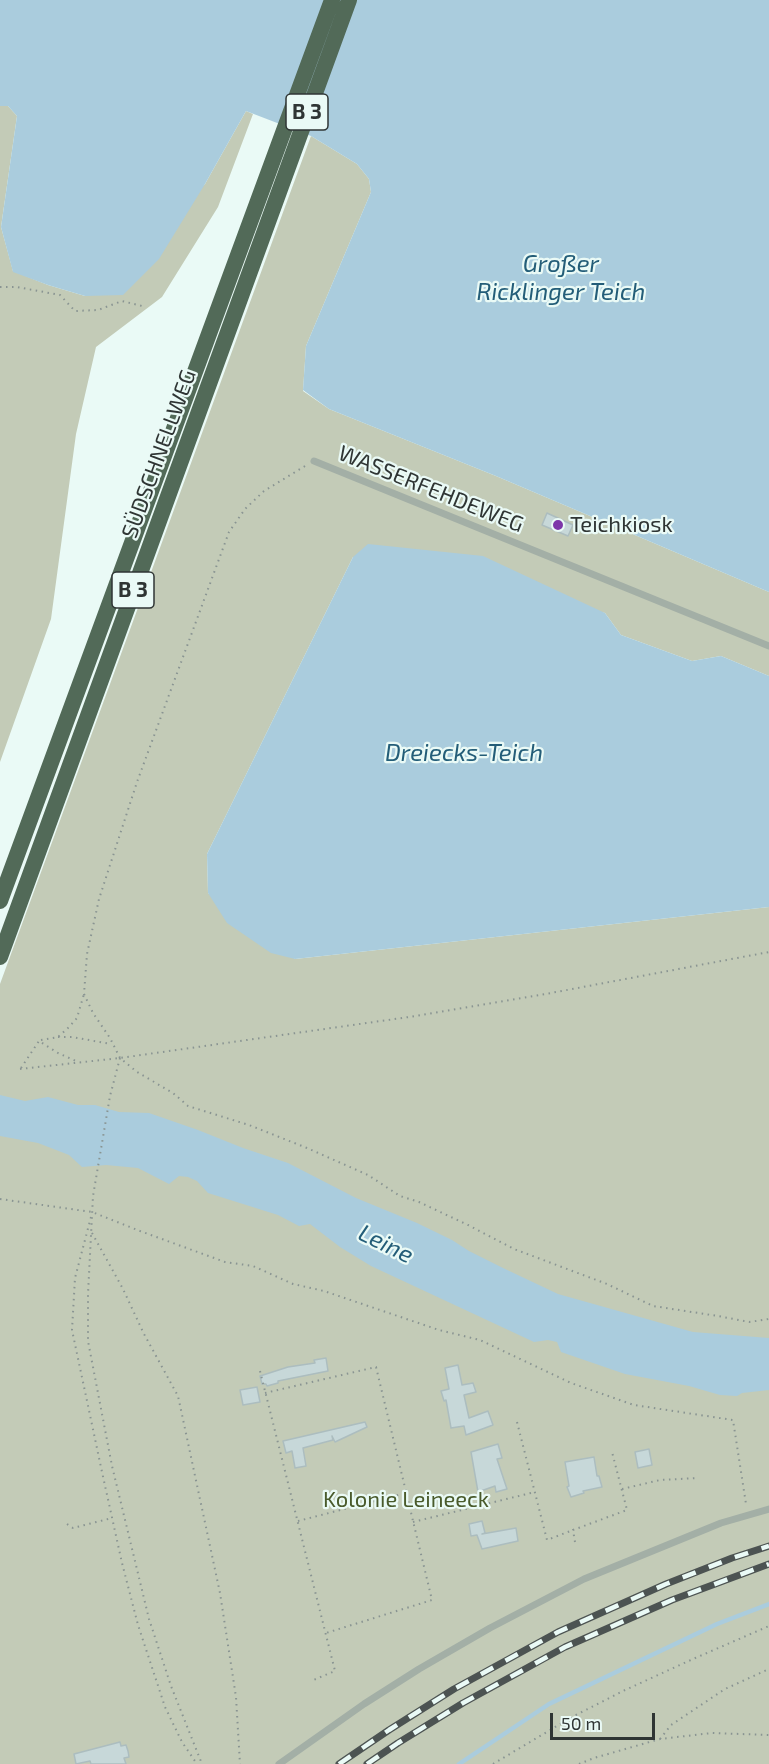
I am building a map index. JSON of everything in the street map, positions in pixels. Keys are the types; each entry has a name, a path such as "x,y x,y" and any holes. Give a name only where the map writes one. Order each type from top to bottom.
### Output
{"highway":[{"name":"SÜDSCHNELLWEG","path":"0,957 259,221 332,0"},
{"name":"SÜDSCHNELLWEG","path":"0,901 259,221 349,0"}],"lane":[{"name":"WASSERFEHDEWEG","path":"314,461 769,646"},
{"path":"279,1764 364,1704 419,1669 490,1628 584,1579 721,1523 769,1509"}],"path":[{"path":"0,287 17,287 60,295 75,311 98,310 122,302 142,306"},
{"path":"58,1037 77,1018 84,994 87,954 99,899 137,782 229,532 245,509 264,490 314,461"},
{"path":"112,1044 88,1039 58,1037 39,1041 20,1069 120,1058 409,1017 769,952"},
{"path":"84,994 120,1058 137,1072 173,1093 188,1106 249,1125 307,1148 368,1175 400,1196 419,1202 514,1249 607,1284 653,1306 749,1322 769,1319"},
{"path":"39,1041 79,1062"},
{"path":"120,1058 110,1096 93,1196 88,1341 112,1466 149,1618 171,1686 202,1764"},
{"path":"0,1199 92,1212 225,1262 253,1266 293,1284 324,1291 439,1330 480,1340 571,1383 634,1405 733,1420 750,1514"},
{"path":"92,1212 75,1278 72,1330 112,1518 152,1671 165,1707 182,1742 197,1764"},
{"path":"91,1231 178,1396 220,1593 236,1696 240,1764"},
{"path":"266,1393 376,1367 432,1600 326,1634"},
{"path":"260,1371 335,1671 311,1681"},
{"path":"517,1422 547,1540 627,1510 612,1452"},
{"path":"621,1490 660,1480 698,1478"},
{"path":"413,1522 535,1492"},
{"path":"298,1521 406,1493"},
{"path":"67,1524 73,1528 112,1518"},
{"path":"573,1530 575,1542"},
{"path":"493,1764 572,1717 623,1691 769,1626"},
{"path":"660,1739 671,1725 725,1689 769,1669"},
{"path":"579,1764 660,1739 712,1733 769,1735"}],"green space":[{"path":"0,106 8,106 17,116 1,227 13,271 85,296 205,184 246,111 253,114 218,207 162,297 96,347 76,434 51,619 0,762"},
{"name":"Kolonie Leineeck","path":"311,136 357,164 369,179 371,192 306,346 303,391 329,409 496,476 769,592 769,676 721,656 692,661 621,635 605,613 353,557 207,854 208,893 295,959 769,907 769,1764 0,1764 0,984"}],"water":[{"name":"Großer Ricklinger Teich","path":"0,0 769,0 769,592 496,476 329,409 303,390 306,346 371,192 369,179 357,164 311,136 246,111 159,259 123,295 85,296 13,272 1,227 17,116 8,106 0,106"},
{"name":"Dreiecks-Teich","path":"368,544 483,556 605,613 621,635 692,661 721,656 769,676 769,907 295,959 271,953 227,923 208,893 207,854 353,557"},
{"name":"Leine","path":"0,1095 25,1101 48,1097 78,1105 95,1105 119,1112 149,1113 288,1163 356,1198 417,1223 558,1294 693,1332 769,1338 769,1390 742,1393 737,1396 720,1395 689,1386 625,1374 561,1352 557,1342 548,1340 534,1342 371,1266 340,1247 310,1224 299,1226 278,1215 208,1193 197,1181 188,1177 179,1176 169,1184 138,1168 106,1165 82,1167 69,1155 38,1143 0,1136"}],"building":[{"name":"Teichkiosk","path":"547,513 573,525 568,536 542,525"},
{"path":"326,1358 328,1371 278,1381 278,1383 267,1386 262,1384 260,1376 288,1367 315,1363 314,1360"},
{"path":"458,1365 462,1385 473,1383 476,1392 464,1395 469,1418 488,1411 493,1425 466,1435 464,1426 451,1428 446,1400 444,1401 441,1391 449,1389 445,1368"},
{"path":"257,1387 260,1402 243,1405 240,1390"},
{"path":"365,1422 367,1427 335,1442 332,1436 333,1440 303,1448 306,1466 295,1468 292,1451 286,1453 283,1441"},
{"path":"498,1444 502,1458 497,1459 507,1489 496,1492 495,1486 478,1492 471,1452"},
{"path":"649,1449 652,1465 638,1468 635,1452"},
{"path":"594,1457 597,1476 599,1476 602,1487 583,1491 584,1493 571,1497 567,1487 569,1486 565,1462"},
{"path":"482,1521 485,1533 482,1534 516,1528 518,1541 482,1549 477,1535 471,1536 469,1524"},
{"path":"120,1742 121,1746 126,1745 128,1751 129,1757 124,1758 126,1764 91,1764 90,1761 76,1764 74,1754"}],"waterway":[{"path":"459,1764 549,1704 717,1624 769,1604"}],"railway":[{"path":"339,1764 454,1689 558,1632 666,1584 769,1546"},
{"path":"367,1764 463,1703 565,1647 672,1600 769,1564"}],"place":[{"name":"Teichkiosk","path":"558,525"}]}
